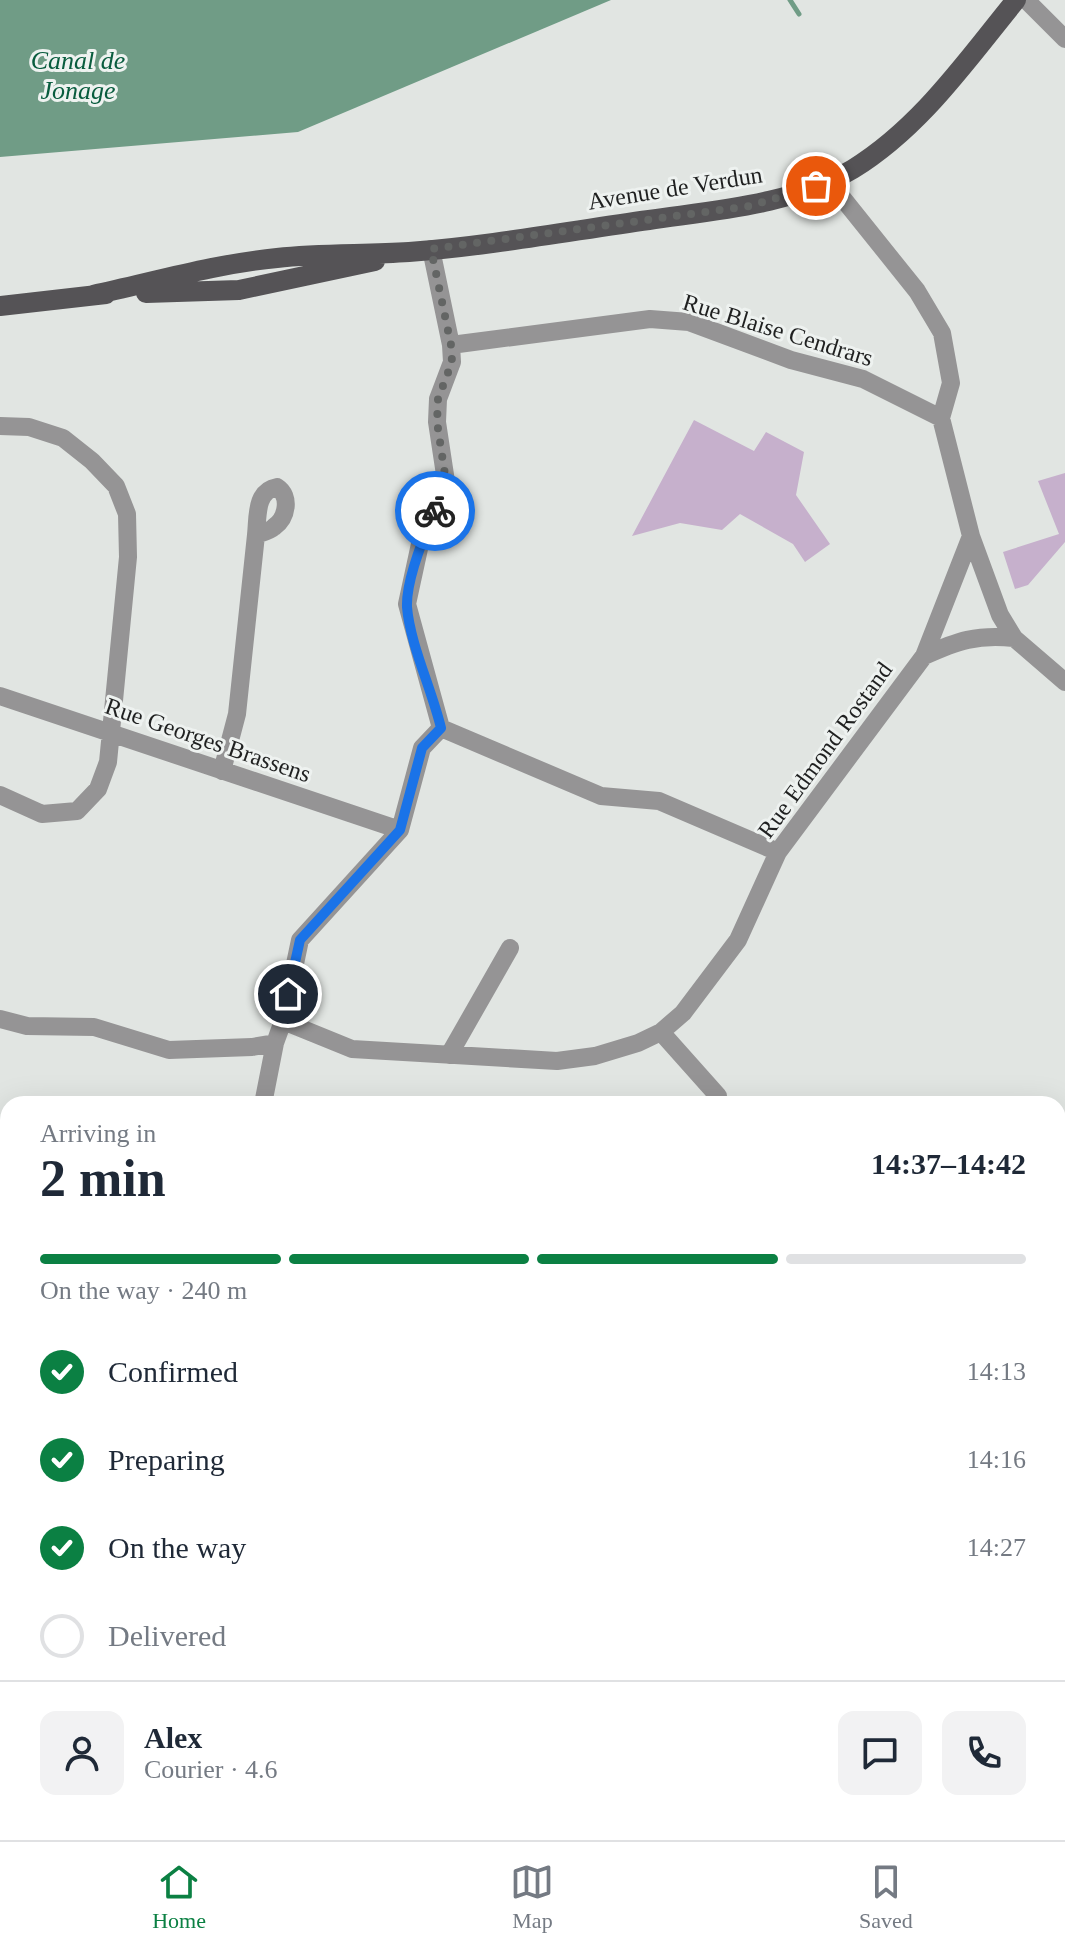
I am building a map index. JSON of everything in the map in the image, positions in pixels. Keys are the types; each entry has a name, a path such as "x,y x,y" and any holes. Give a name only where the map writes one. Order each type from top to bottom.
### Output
{"main road":[{"name":"Avenue de Verdun","path":"0,306 93,295 225,265 272,258 410,252 750,206 801,192 831,180 890,143 924,112 1016,0"}],"street":[{"path":"1026,0 1065,39"},
{"path":"831,180 917,291 942,333 951,383 941,418 971,536 1000,615 1014,638 1065,682"},
{"path":"431,249 451,345 452,362 438,399 437,422 447,488 420,544 407,604 441,728"},
{"name":"Rue Blaise Cendrars","path":"451,345 650,319 689,322 791,360 863,379 941,418"},
{"path":"0,426 29,427 63,438 92,461 116,486 127,514 128,557 108,762 98,789 77,811 42,814 1,797"},
{"path":"222,771 237,714 256,535"},
{"name":"Rue Edmond Rostand","path":"283,1021 352,1049 557,1061 595,1056 638,1043 661,1032 683,1013 738,940 778,852 924,656 971,536"},
{"name":"Rue Edmond Rostand","path":"924,656 952,643 985,635 1014,638"},
{"name":"Rue Georges Brassens","path":"0,696 400,830"},
{"path":"265,1096 300,940 400,830 422,748 441,728"},
{"path":"441,728 601,796 659,801 778,852"},
{"path":"449,1055 510,948"},
{"path":"0,1019 27,1026 94,1027 169,1050 252,1047 275,1043"},
{"path":"661,1032 718,1096"}],"shaded area":[{"path":"694,420 754,451 766,432 804,452 796,495 830,544 805,562 793,544 740,514 722,530 680,523 632,536"},
{"path":"1065,473 1065,542 1028,585 1015,589 1003,552 1059,534 1038,481"}],"water":[{"name":"Canal de Jonage","path":"0,0 611,0 298,132 0,157"}],"waterway":[{"path":"790,0 799,14"}],"way so far":[{"path":"435,511 447,488 437,422 438,399 452,362 431,249 750,206 816,186"}],"route":[{"path":"288,994 300,940 400,830 422,748 441,728 407,604 420,544 435,511"}]}
